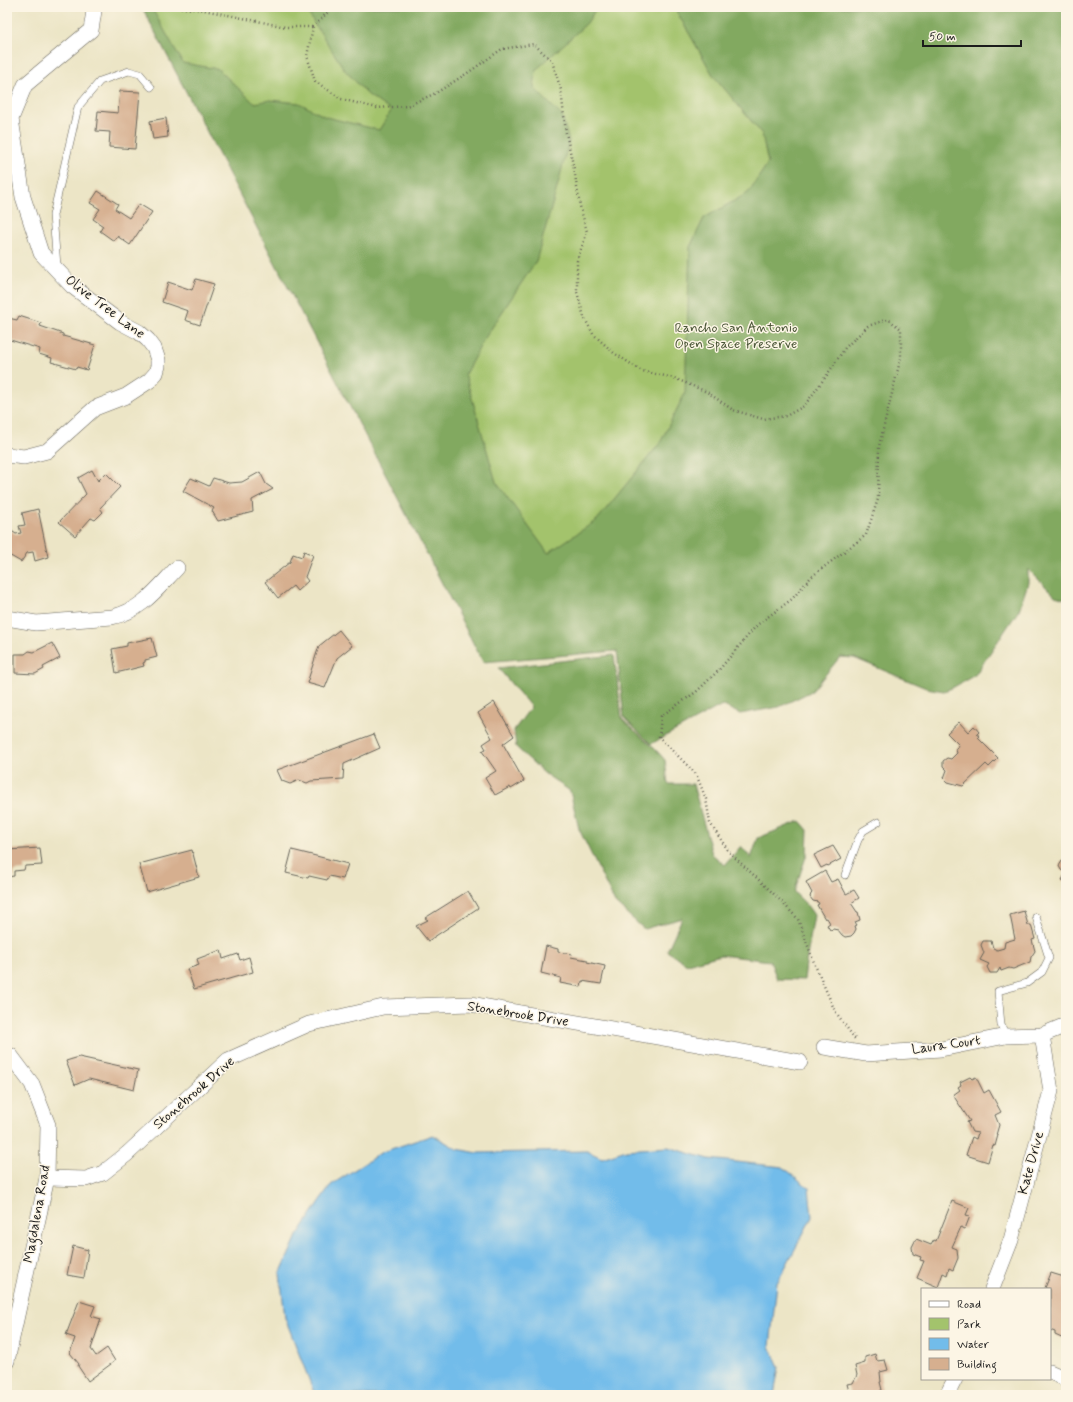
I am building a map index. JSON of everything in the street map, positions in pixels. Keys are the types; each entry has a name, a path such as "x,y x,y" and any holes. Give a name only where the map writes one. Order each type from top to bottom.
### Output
{"street":[{"name":"Olive Tree Lane","path":"7,455 24,457 48,451 95,408 126,396 149,381 156,373 158,366 158,360 154,348 148,340 139,332 120,322 72,286 41,253 23,197 11,119 25,85 90,30 94,11"},
{"path":"7,618 36,623 123,615 148,600 177,568"},
{"name":"Stonebrook Drive","path":"47,1178 86,1179 103,1173 126,1154 228,1060 309,1024 383,1007 470,1004 800,1062"},
{"name":"Laura Court","path":"824,1047 866,1054 941,1049 1006,1036 1042,1034 1066,1025"},
{"name":"Kate Drive","path":"992,1288 1010,1240 1051,1091 1042,1034"},
{"name":"Magdalena Road","path":"7,1054 11,1056 32,1084 48,1125 47,1178 7,1361"},
{"path":"1051,1372 1066,1379"},
{"path":"947,1395 954,1380"}],"lane":[{"path":"58,271 53,215 78,107 100,81 129,71 140,74 151,87"},
{"path":"845,875 858,840 864,831 878,822"},
{"path":"1006,1036 1001,1025 998,991 1027,983 1042,972 1049,958 1036,917"}],"path":[{"path":"173,7 204,10 286,27 313,27"},
{"path":"333,7 313,27 307,56 315,81 340,99 377,108 407,106 436,93 502,49 534,44 552,61 561,90 566,133 580,206 587,232 577,260 577,292 584,317 593,334 614,353 642,371 674,378 707,392 733,410 762,419 786,416 804,406 845,348 868,326 888,319 901,329 900,357 879,446 878,498 866,535 810,576 792,599 758,625 718,671 696,692 661,716 658,737 696,774 706,799 710,823 729,852 798,919 815,965 835,1011 866,1054"}],"green space":[{"name":"Rancho San Antonio Open Space Preserve","path":"142,7 1066,7 1029,566 864,652 623,645 486,661"},
{"name":"Rancho San Antonio Open Space Preserve","path":"142,7 151,7 183,63 218,69 254,103 270,100 299,103 326,117 379,130 391,111 367,94 344,69 304,7 597,7 587,23 536,70 534,88 562,116 569,141 536,261 483,341 465,374 496,482 548,553 597,520 660,443 685,393 690,247 704,218 748,193 768,163 762,134 713,75 674,7 1066,7 1066,599 1055,596 1028,569 1028,583 1019,610 975,675 944,691 926,688 854,658 840,657 812,691 779,707 740,714 722,705 651,744 624,718 617,651 483,662"},
{"path":"614,655 622,719 665,760 668,784 693,784 712,854 725,865 741,846 751,858 758,838 800,821 808,830 807,854 794,892 814,915 804,980 777,979 770,961 721,955 687,964 667,951 682,918 644,929 615,903 579,829 570,791 544,773 516,747 514,730 531,707 498,668"}],"water":[{"path":"433,1135 457,1149 478,1153 587,1151 602,1158 626,1150 668,1147 709,1159 783,1167 809,1188 812,1217 777,1283 770,1346 779,1367 774,1395 315,1395 285,1318 280,1274 297,1236 331,1185 382,1152"}],"building":[{"path":"120,91 140,92 135,149 109,147 110,132 96,131 98,111 118,113"},
{"path":"166,118 168,137 153,139 150,121"},
{"path":"98,191 118,204 115,209 129,218 139,204 152,212 130,245 117,236 114,241 100,231 103,226 93,219 100,209 90,203"},
{"path":"196,279 214,284 200,325 185,320 188,311 162,302 168,282 192,290"},
{"path":"19,316 41,323 40,326 63,334 63,336 95,345 87,370 77,367 76,369 51,362 52,358 39,354 40,349 7,339 8,318 17,320"},
{"path":"92,470 98,481 106,473 120,487 100,508 103,512 95,520 91,518 75,536 59,522 86,494 78,478"},
{"path":"260,472 266,484 273,489 252,500 253,512 218,521 212,511 214,508 183,491 191,478 209,486 213,478 229,483 242,482"},
{"path":"38,509 48,557 35,561 33,552 27,553 21,562 7,554 7,528 16,534 21,533 19,526 25,525 22,513"},
{"path":"304,551 313,555 305,577 308,581 297,591 293,586 278,598 265,582 290,562 293,554 302,557"},
{"path":"339,630 352,646 337,658 325,688 307,683 319,646"},
{"path":"152,638 157,657 145,660 143,663 144,666 116,673 112,649 127,646 127,643"},
{"path":"52,643 60,658 43,667 44,669 35,674 15,673 15,654 25,654 29,651 34,652"},
{"path":"494,702 514,736 503,744 524,781 511,789 510,787 495,795 485,778 496,771 482,751 486,749 483,744 492,738 478,713"},
{"path":"959,722 968,732 974,726 979,732 977,734 980,736 978,738 998,758 989,767 986,764 963,786 948,782 944,778 947,770 943,766 943,761 947,758 951,759 957,753 956,750 959,745 947,733"},
{"path":"374,734 380,748 344,764 343,779 311,781 307,783 299,780 290,784 282,781 277,770"},
{"path":"833,846 841,859 821,868 814,855"},
{"path":"40,848 42,865 25,866 24,870 14,871 14,876 7,877 7,850"},
{"path":"192,850 199,877 147,892 139,864"},
{"path":"292,850 348,864 343,879 329,876 327,880 309,876 308,878 286,873"},
{"path":"1066,860 1066,873 1061,870 1059,866 1062,861"},
{"path":"825,871 831,882 838,879 846,894 854,890 859,898 851,903 858,912 860,920 855,922 857,925 855,926 856,929 851,936 845,937 838,930 830,930 827,925 830,923 827,918 825,919 817,905 819,904 818,902 813,901 810,897 812,893 806,882"},
{"path":"1066,873 1066,882 1062,880"},
{"path":"468,891 478,908 428,941 416,926 428,920 425,918"},
{"path":"1024,911 1028,925 1031,925 1035,939 1032,940 1035,951 1030,962 1013,969 1009,968 1001,971 1000,968 997,973 990,973 987,967 989,964 980,960 984,953 981,945 983,941 991,941 993,948 997,950 1004,948 1005,942 1015,939 1010,915"},
{"path":"546,946 558,949 558,952 572,954 571,957 605,966 601,984 582,981 581,987 560,983 561,978 541,973"},
{"path":"221,950 223,959 238,954 240,960 249,957 253,972 194,989 187,969 199,965 197,959"},
{"path":"79,1057 138,1070 134,1090 89,1079 75,1085 66,1061"},
{"path":"970,1077 972,1079 976,1077 984,1093 989,1090 1001,1112 995,1115 999,1125 996,1135 998,1135 995,1146 993,1145 988,1162 966,1155 972,1137 976,1139 978,1133 972,1132 967,1122 970,1121 953,1095 960,1090 958,1087 961,1085 960,1082"},
{"path":"952,1201 969,1208 966,1215 970,1216 965,1229 961,1227 952,1247 957,1249 958,1258 953,1270 949,1268 947,1275 943,1273 938,1287 917,1278 924,1261 920,1260 921,1257 913,1254 912,1247 916,1239 931,1245 934,1240 936,1241"},
{"path":"73,1246 88,1250 84,1278 67,1275"},
{"path":"1066,1272 1066,1340 1055,1335 1055,1332 1051,1330 1051,1288 1045,1288 1051,1273 1064,1277"},
{"path":"79,1301 95,1306 91,1316 101,1319 91,1349 96,1356 107,1348 115,1361 88,1381 78,1366 79,1364 70,1353 75,1338 66,1335"},
{"path":"875,1354 877,1361 885,1360 888,1370 880,1372 882,1390 880,1391 881,1395 850,1395 847,1384 853,1383 857,1375 855,1366 865,1363 865,1357"}]}
